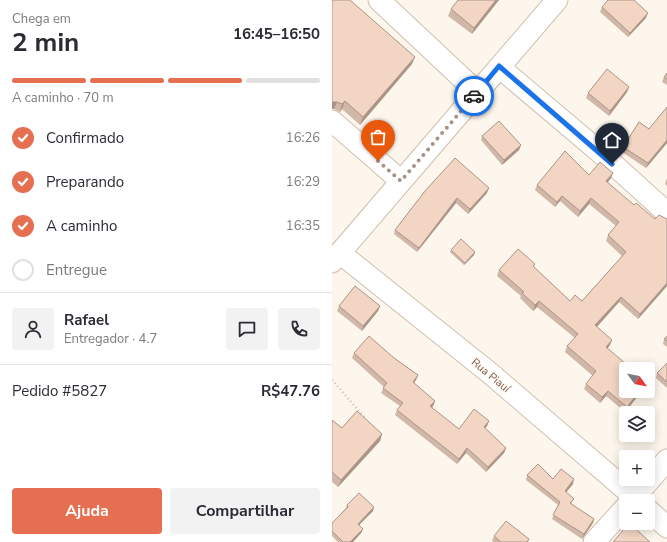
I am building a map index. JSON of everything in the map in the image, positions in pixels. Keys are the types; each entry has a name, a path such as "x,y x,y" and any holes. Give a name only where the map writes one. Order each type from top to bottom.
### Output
{"street":[{"path":"378,0 477,92"},
{"path":"336,258 557,0"},
{"path":"499,66 602,154 667,213"},
{"path":"332,121 401,181"},
{"name":"Rua Piauí","path":"336,258 491,374 626,494"},
{"path":"642,494 667,460"},
{"name":"Rua Piauí","path":"655,518 667,527"},
{"path":"594,542 619,519"}],"path":[{"path":"332,380 366,419"}],"building":[{"path":"332,0 350,0 415,57 363,117 345,101 342,104 332,102"},
{"path":"458,0 496,0 474,28 451,9"},
{"path":"608,0 634,0 648,13 630,33 602,7"},
{"path":"607,69 629,87 610,111 588,93"},
{"path":"667,107 667,140 648,163 623,147 639,122 649,129"},
{"path":"499,121 521,145 504,160 482,136"},
{"path":"565,151 589,175 600,162 613,173 606,181 634,205 636,203 655,219 659,215 667,219 667,283 640,314 621,297 595,325 612,340 606,347 624,362 619,362 619,398 634,398 628,406 626,406 608,391 602,397 586,384 596,371 567,346 578,334 539,301 535,305 522,293 524,292 499,270 518,249 535,264 533,266 570,301 575,295 582,301 626,252 608,235 619,222 591,198 580,211 562,196 557,202 537,185"},
{"path":"455,158 489,188 470,209 457,198 419,248 395,230 425,191"},
{"path":"461,239 475,252 465,263 451,250"},
{"path":"355,286 380,306 363,326 339,306"},
{"path":"369,336 394,358 418,375 413,382 435,401 430,406 459,429 474,409 489,421 484,427 506,448 488,467 467,448 459,459 397,410 403,403 383,388 387,383 354,353"},
{"path":"667,363 667,382 657,373"},
{"path":"357,411 382,434 341,480 332,472 332,420 342,428"},
{"path":"538,464 553,479 561,469 574,479 565,491 574,499 570,503 594,519 584,534 553,515 560,502 527,475"},
{"path":"359,493 374,507 358,524 363,529 350,542 343,542 332,531 332,523"},
{"path":"506,521 529,539 527,542 501,542 494,536"},
{"path":"623,530 637,530 650,542 613,542"}],"way so far":[{"path":"378,161 401,181 474,96"}],"route":[{"path":"474,96 499,66 612,164"}]}
